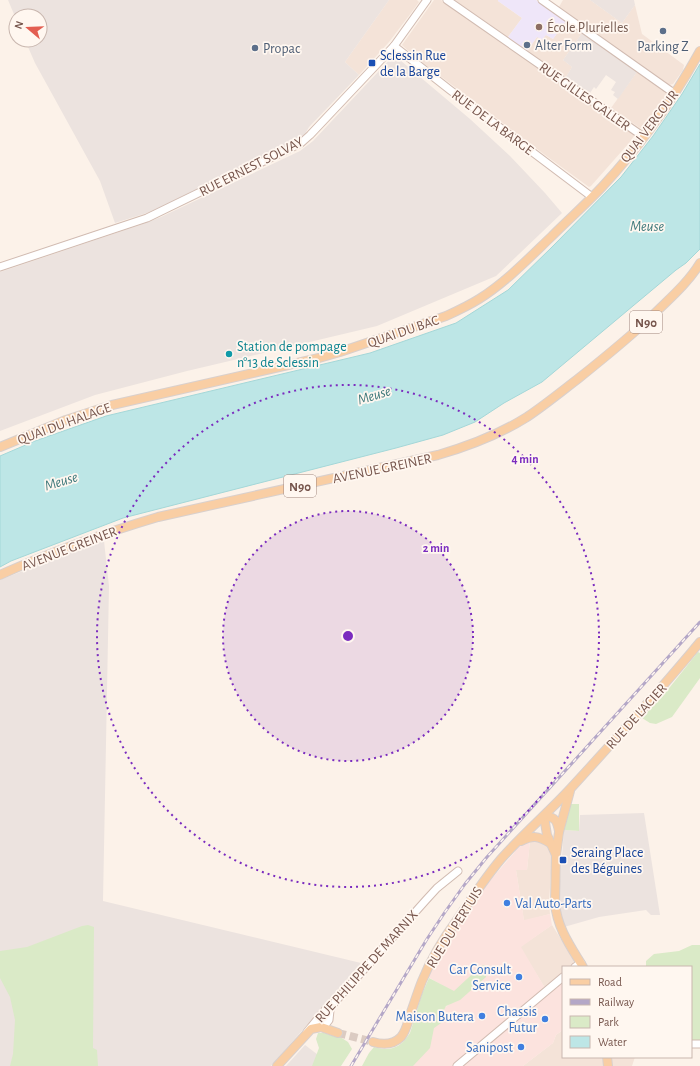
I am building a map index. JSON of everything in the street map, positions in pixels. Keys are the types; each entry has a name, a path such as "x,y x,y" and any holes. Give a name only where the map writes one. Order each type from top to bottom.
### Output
{"main road":[{"name":"QUAI VERCOUR","path":"592,197 644,137 674,94 700,51"},
{"name":"QUAI DU BAC","path":"128,401 326,356 385,337 451,313 478,300 507,278 592,197"},
{"name":"AVENUE GREINER","path":"0,575 32,561 86,541 158,517 431,457 461,448 486,438 533,413 587,372 647,320 682,286 700,265"},
{"name":"QUAI DU HALAGE","path":"0,447 66,420 97,409 128,401"},
{"name":"RUE DE L'ACIER","path":"544,816 652,699 700,642"},
{"path":"571,788 559,832 556,855 555,896 559,925 580,966"},
{"path":"556,855 545,830 544,816 552,817 554,819 557,823 559,832"},
{"name":"RUE DU PERTUIS","path":"372,1042 380,1044 392,1043 401,1036 406,1027 423,980 439,947 452,927 484,880 500,860 544,816"},
{"path":"516,843 533,836 550,843"},
{"path":"319,1023 336,1032"},
{"name":"RUE PHILIPPE DE MARNIX","path":"278,1066 305,1035 319,1023"}],"street":[{"name":"RUE ERNEST SOLVAY","path":"0,267 147,218 301,143 310,136 394,46 427,0"},
{"name":"RUE GILLES GALLER","path":"447,0 644,137"},
{"path":"542,0 674,94"},
{"name":"RUE DE LA BARGE","path":"394,46 592,197"},
{"name":"RUE PHILIPPE DE MARNIX","path":"319,1023 325,1010 334,1003 437,888 458,871"},
{"path":"457,1066 562,978"},
{"path":"334,1003 330,1010 329,1018 330,1023 336,1032"},
{"path":"319,1023 325,1024 329,1018"}],"shaded area":[{"path":"8,0 389,0 345,62 359,75 309,127 305,134 276,151 150,212 115,223 100,181 35,63 28,48 48,48 48,8 11,8"},
{"path":"389,0 417,0 419,2 389,42 359,75 345,62"},
{"path":"434,0 441,0 633,133 634,136 629,143 591,186 589,187 545,155 415,57 402,45"},
{"path":"454,0 498,0 522,18 508,37"},
{"name":"École Plurielles","path":"498,0 536,0 566,21 553,39 546,35 542,40 537,37 527,51 508,37 522,18"},
{"path":"563,0 590,0 622,23 635,5 642,34 684,65 683,70 673,84 669,85 559,7"},
{"path":"590,0 634,0 635,5 622,23"},
{"path":"566,21 582,33 563,60 572,67 566,77 527,51 537,37 546,35 553,39"},
{"path":"582,33 637,72 618,99 613,95 615,92 611,90 616,82 606,75 596,89 594,87 590,93 566,77 572,67 563,60"},
{"path":"394,55 470,119 510,156 562,213 496,276 377,326 187,371 95,395 0,431 0,272 161,217 300,151 313,141"},
{"path":"637,72 665,91 664,92 667,94 651,117 640,128 611,108"},
{"path":"104,541 109,586 103,901 361,963 271,1066 0,1066 0,580"},
{"path":"644,813 660,915 651,915 646,910 599,917 564,927 559,894 564,830 579,831 580,815"},
{"path":"530,841 539,842 546,845 550,850 552,857 549,902 550,914 524,921 516,870 527,870"},
{"path":"530,841 527,870 516,870 524,920 550,914 552,925 521,947 545,988 562,981 562,1031 556,1035 553,1043 523,1066 404,1066 434,1016 489,973 481,970 454,992 428,977 442,948 487,882 494,876 521,844"},
{"path":"552,925 574,960 573,965 562,966 562,974 545,988 520,947"},
{"path":"562,1031 562,1058 602,1058 604,1066 523,1066 553,1043 556,1035"},
{"path":"305,1045 322,1058 316,1066 286,1066"},
{"path":"612,1058 635,1058 632,1066 612,1066"}],"green space":[{"path":"698,652 700,653 700,678 672,717 656,724 650,723 642,718 666,692"},
{"path":"571,804 579,804 579,831 564,830 565,819"},
{"path":"88,925 94,927 93,1048 97,1050 98,1066 10,1066 13,1054 15,1020 10,997 0,978 0,951 27,947"},
{"path":"692,945 700,945 700,1040 692,1040 692,966 646,966 646,961 654,954 679,951"},
{"path":"485,965 487,969 486,977 460,1000 446,1006 444,1010 444,1021 434,1028 430,1048 413,1066 362,1066 374,1047 385,1049 395,1048 403,1042 410,1033 422,994 429,978 454,991 481,966"},
{"path":"318,1033 324,1033 336,1037 337,1035 348,1042 352,1049 341,1066 312,1066 319,1048 316,1039"}],"water":[{"name":"Meuse","path":"700,64 700,249 686,263 542,382 504,403 475,422 443,435 123,518 11,561 0,567 0,456 35,441 106,416 370,353 456,323 508,290 621,177 653,136 682,94"}],"tunnel":[{"path":"338,1033 373,1042"}],"railway":[{"path":"351,1066 427,939 465,884 487,857 700,622"}],"place":[{"name":"École Plurielles","path":"539,27"},
{"name":"Parking Z","path":"663,31"},
{"name":"Alter Form","path":"527,45"},
{"name":"Propac","path":"255,48"},
{"name":"Sclessin Rue de la Barge","path":"372,63"},
{"name":"Station de pompage n°13 de Sclessin","path":"229,354"},
{"name":"Seraing Place des Béguines","path":"563,860"},
{"name":"Val Auto-Parts","path":"507,903"},
{"name":"Car Consult Service","path":"519,977"},
{"name":"Maison Butera","path":"482,1016"},
{"name":"Chassis Futur","path":"545,1019"},
{"name":"Sanipost","path":"521,1047"}]}
